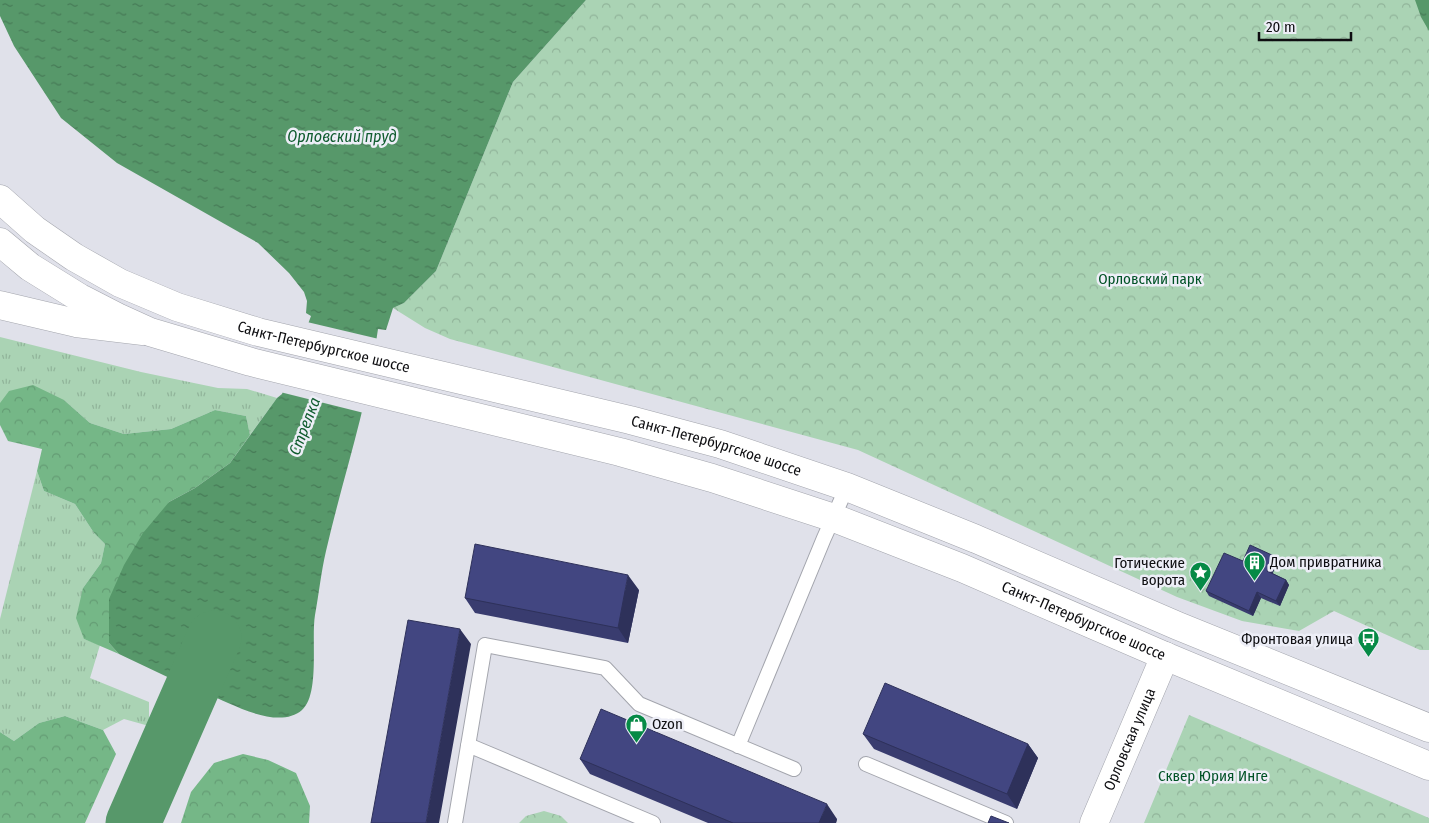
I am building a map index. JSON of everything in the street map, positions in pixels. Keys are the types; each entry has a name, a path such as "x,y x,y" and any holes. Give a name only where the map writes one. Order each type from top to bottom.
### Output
{"main road":[{"name":"Санкт-Петербургское шоссе","path":"0,199 34,230 74,257 120,283 178,307 258,332 630,420 720,444 847,487 976,539 1178,626 1429,728"},
{"name":"Санкт-Петербургское шоссе","path":"0,242 30,267 80,298 150,332 251,362 630,454 712,478 834,518 962,568 1165,656 1429,766"},
{"path":"0,305 76,323 150,332"},
{"name":"Орловская улица","path":"1094,823 1165,656"}],"lane":[{"path":"738,746 847,487"},
{"path":"1165,656 1178,626"},
{"path":"455,823 485,645 605,668 638,704 794,769"},
{"path":"468,745 653,823"},
{"path":"866,764 981,818 1006,823"}],"green space":[{"name":"Орловский парк","path":"586,0 1429,0 1429,650 1420,650 1334,611 1299,631 1242,621 1177,597 858,450 450,339 425,328 393,308 404,303 436,271 513,82"},
{"path":"0,337 141,372 218,388 247,389 277,398 250,435 246,416 215,410 171,429 124,434 90,423 64,400 0,403"},
{"path":"33,385 64,400 90,423 124,434 171,429 215,410 246,416 250,435 230,463 195,488 169,502 109,643 119,654 84,639 76,618 83,588 101,563 105,544 94,533 75,504 44,491 37,471 42,449 8,441 0,425 0,403 9,391"},
{"path":"37,471 44,491 75,504 94,533 105,544 101,563 83,588 84,639 100,645 90,678 149,702 149,726 124,719 103,730 65,716 39,723 14,741 0,732 0,619"},
{"name":"Сквер Юрия Инге","path":"1189,715 1429,818 1429,823 1144,823"},
{"path":"65,716 103,730 116,754 85,823 0,823 0,732 14,741 39,723"},
{"path":"243,754 268,760 296,773 310,806 309,823 181,823 191,792 214,763"},
{"path":"544,811 561,816 568,823 519,823 526,816"}],"water":[{"name":"Орловский пруд","path":"0,0 586,0 513,82 436,271 404,303 393,308 386,330 378,329 362,413 323,567 314,625 314,666 311,692 308,702 302,710 292,716 280,718 254,713 206,693 197,713 171,703 178,682 119,654 109,643 109,599 124,565 143,533 169,502 195,488 230,463 277,398 282,394 311,316 306,313 307,301 304,292 289,273 258,243 117,163 61,118 14,46 0,16"},
{"path":"1415,0 1429,0 1429,31 1421,17"},
{"path":"165,712 189,722 149,823 113,823 155,728"}],"pier":[{"path":"307,322 379,339 364,413 280,392"}],"building":[{"path":"475,544 628,575 618,628 465,598"},
{"name":"Дом привратника","path":"1250,545 1274,556 1267,571 1286,580 1276,601 1257,592 1249,611 1206,591 1224,553 1243,561"},
{"path":"408,620 460,629 426,823 371,823"},
{"path":"885,683 1028,744 1007,794 863,734"},
{"path":"601,709 827,804 819,823 733,823 580,759"},
{"path":"991,816 1009,823 988,823"}],"waterway":[{"name":"Стрелка","path":"133,823 214,638"}],"place":[{"name":"Дом привратника","path":"1254,581"},
{"name":"Готические ворота","path":"1201,591"},
{"name":"Фронтовая улица","path":"1369,658"},
{"name":"Ozon","path":"636,743"}]}
